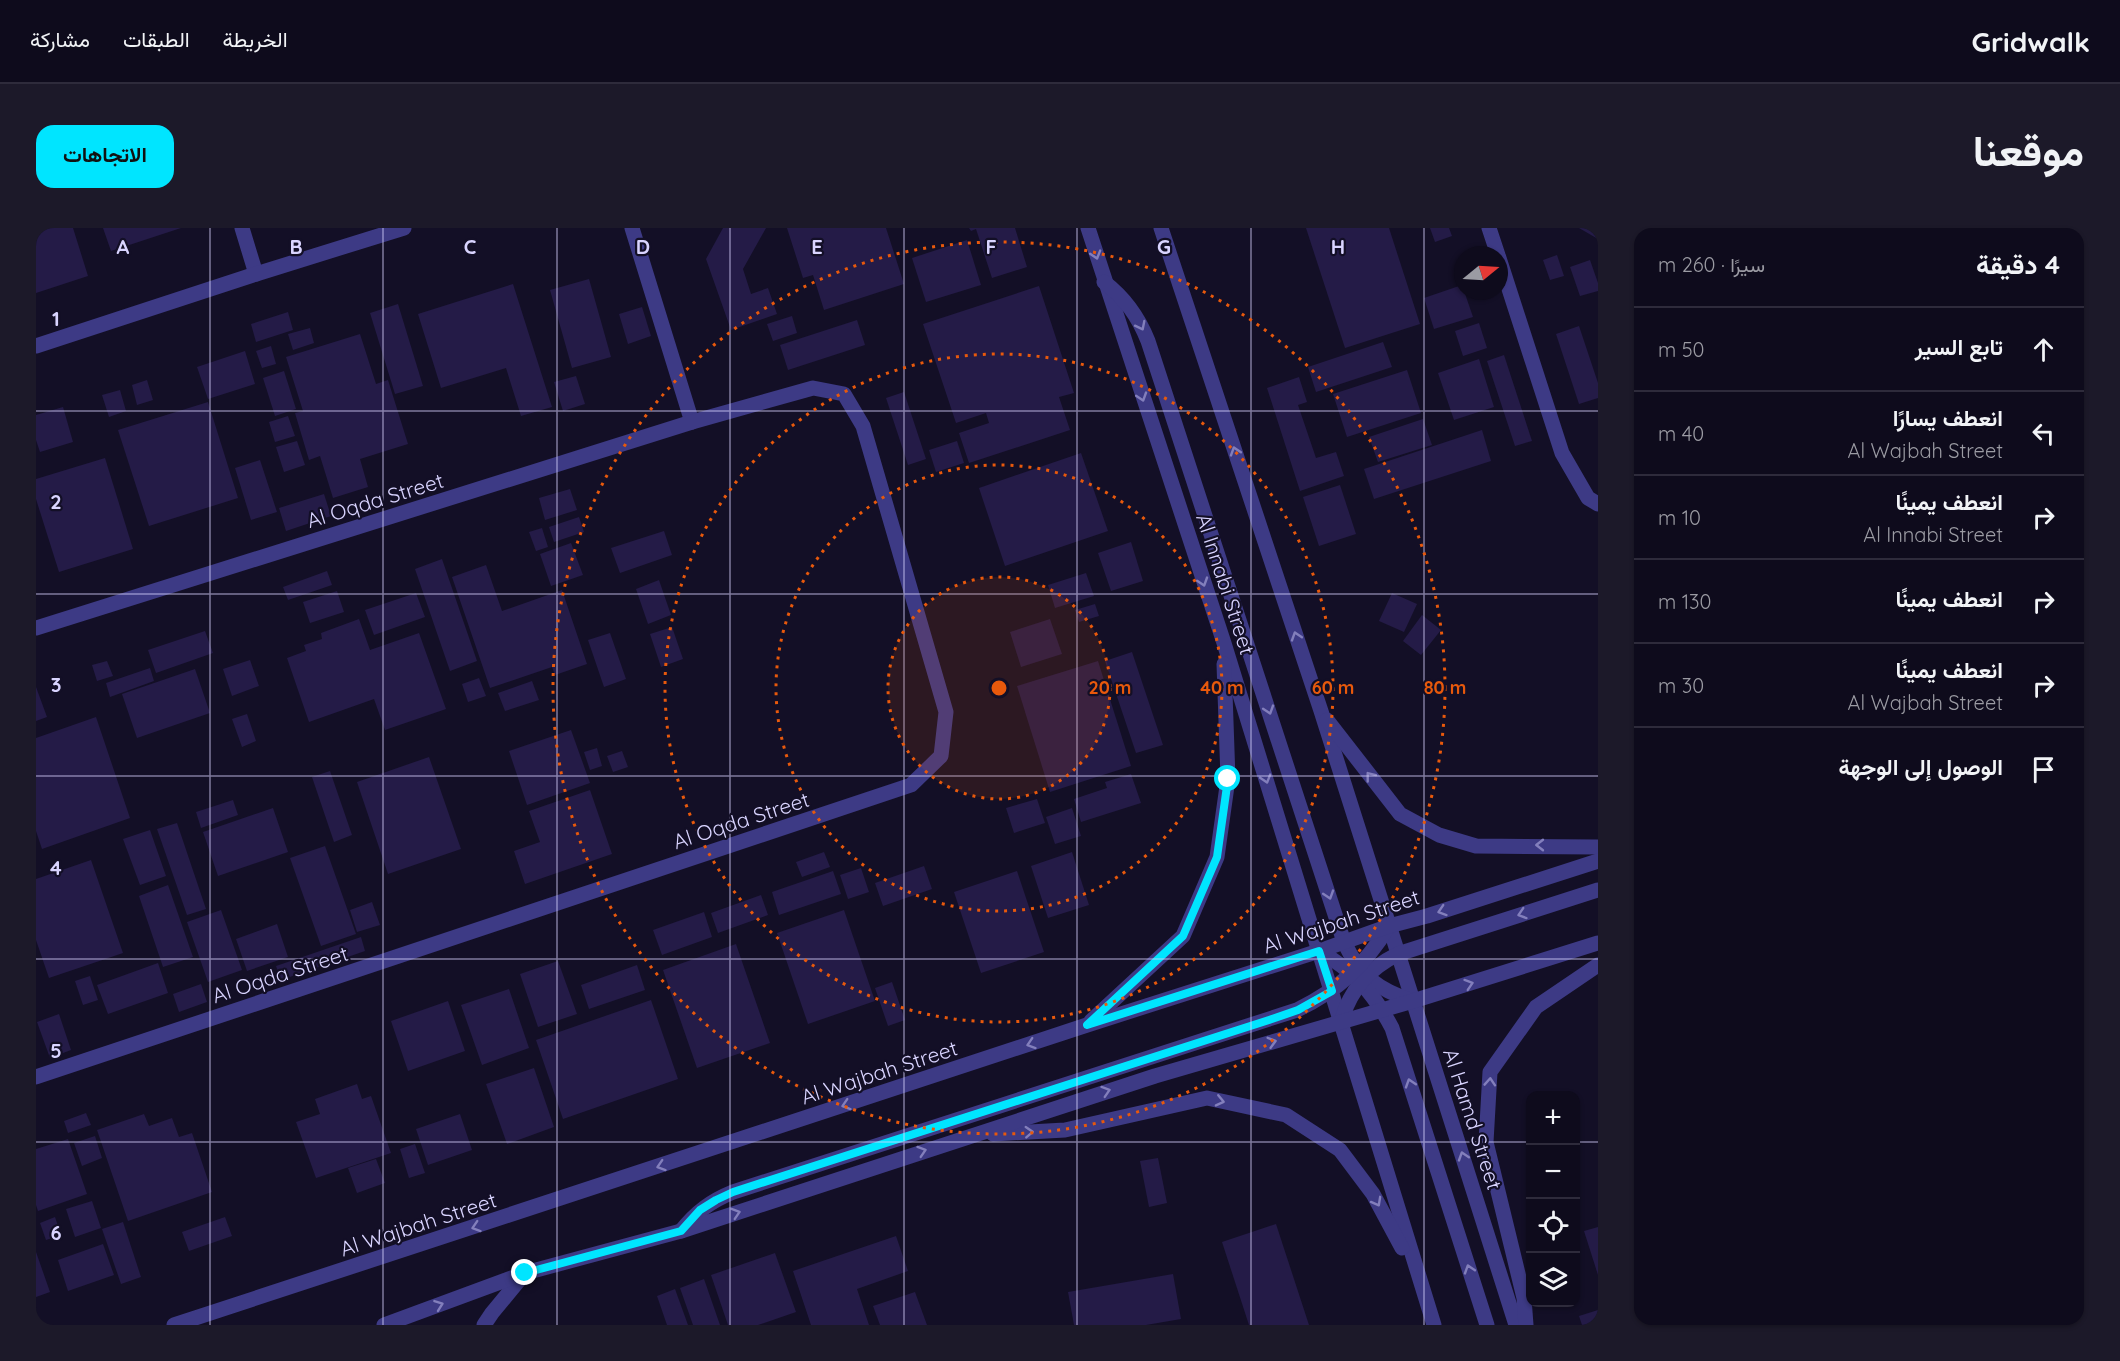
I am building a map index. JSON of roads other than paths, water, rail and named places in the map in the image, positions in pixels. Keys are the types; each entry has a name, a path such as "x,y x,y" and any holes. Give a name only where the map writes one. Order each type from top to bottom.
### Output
{"street":[{"path":"242,228 256,274"},
{"path":"36,346 404,228"},
{"path":"632,228 693,422"},
{"name":"Al Innabi Street","path":"1088,228 1224,643 1341,1022"},
{"path":"1161,228 1321,711 1389,926 1359,975 1341,1022 1434,1325"},
{"path":"1489,228 1495,246"},
{"path":"1104,282 1131,308 1148,341 1344,942 1359,975 1383,1010 1398,1047 1487,1325"},
{"path":"1508,284 1562,453 1588,498 1598,504"},
{"name":"Al Oqda Street","path":"36,628 693,422 813,388 844,394 863,426 946,712 941,756 911,785 36,1077"},
{"path":"1087,1025 1183,936 1217,857 1228,779 1224,643"},
{"path":"1321,711 1400,814 1439,836 1476,846 1598,847"},
{"name":"Al Wajbah Street","path":"174,1325 1319,951 1389,926 1598,861"},
{"path":"681,1231 700,1210 733,1192 1298,1010 1398,954 1598,890"},
{"name":"Al Hamd Street","path":"1389,926 1515,1325"},
{"path":"384,1325 525,1273 681,1231 1155,1076 1413,1001 1598,943"},
{"path":"1319,951 1380,987 1413,1001"},
{"path":"1526,1325 1524,1298 1486,1142 1490,1072 1536,1007 1598,965"},
{"path":"971,1135 1065,1130 1207,1098 1286,1115 1340,1150 1373,1194 1418,1277"},
{"path":"484,1325 525,1273"}]}
